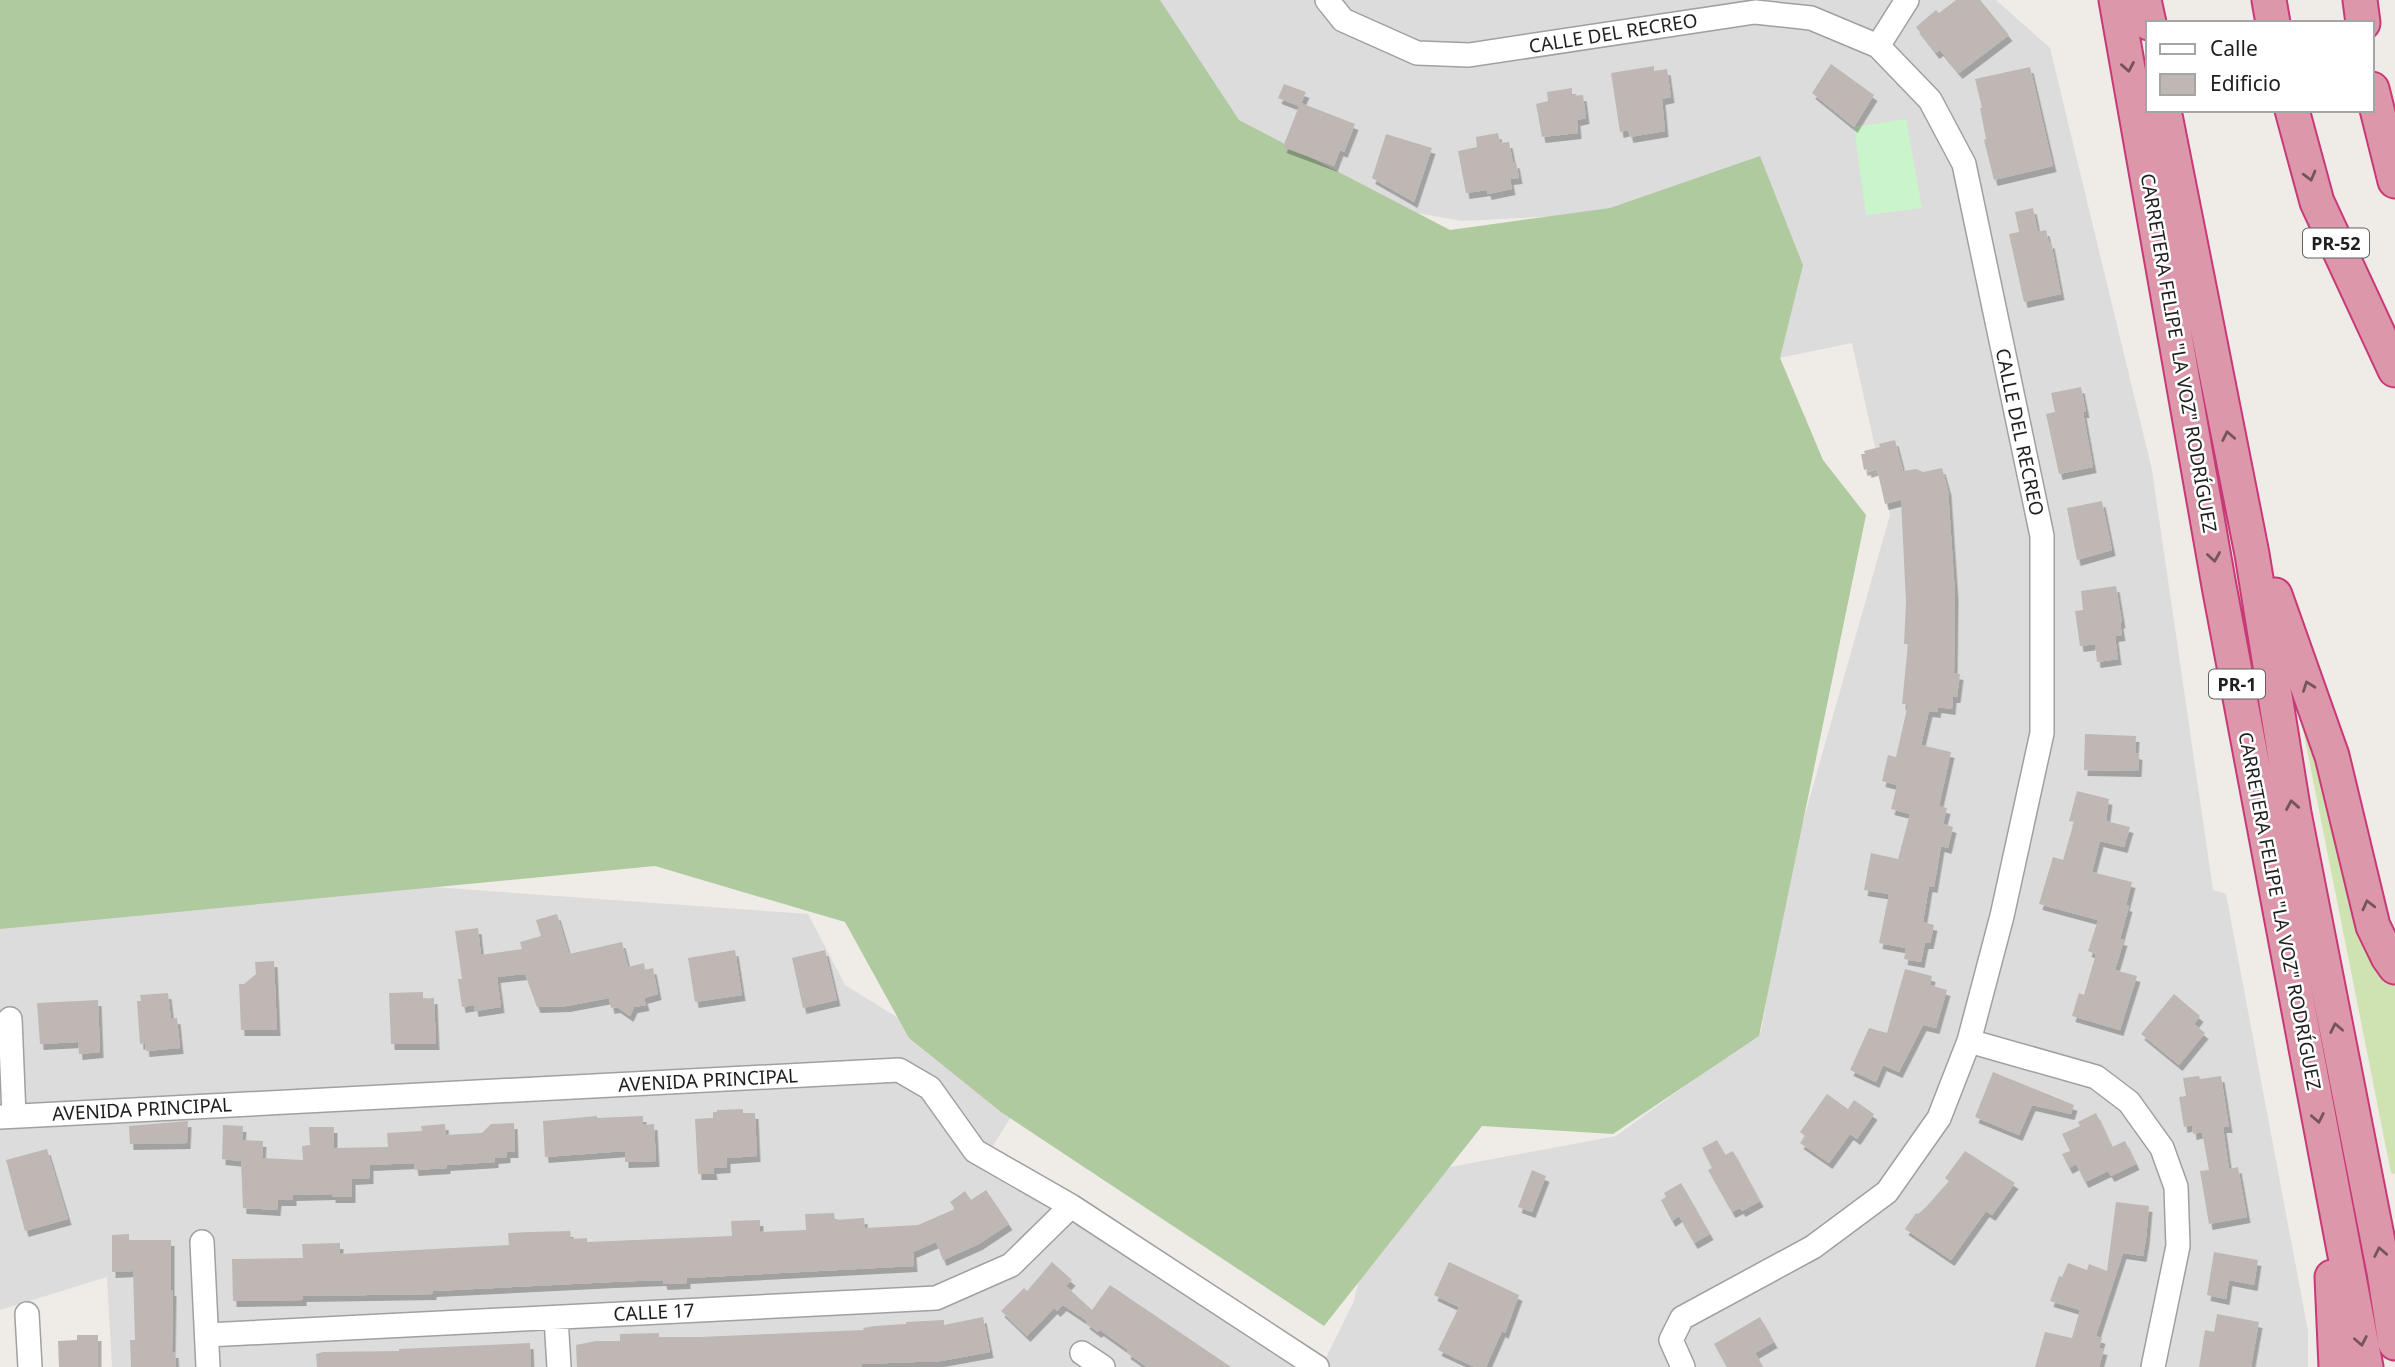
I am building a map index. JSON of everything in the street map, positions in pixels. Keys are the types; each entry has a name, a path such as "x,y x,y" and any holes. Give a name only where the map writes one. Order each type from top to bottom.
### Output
{"highway":[{"name":"CARRETERA FELIPE \"LA VOZ\" RODRÍGUEZ","path":"2116,0 2222,600 2366,1367"},
{"path":"2144,0 2148,21"},
{"path":"2269,0 2273,21"},
{"path":"2360,0 2363,21"},
{"path":"2374,97 2395,181"},
{"name":"CARRETERA FELIPE \"LA VOZ\" RODRÍGUEZ","path":"2164,112 2252,554 2294,813 2384,1272 2395,1343"},
{"name":"PR-52","path":"2293,112 2317,202 2395,370"},
{"path":"2235,472 2284,625 2332,756 2373,926 2395,967"},
{"path":"2327,1163 2336,1367"}],"street":[{"name":"CALLE DEL RECREO","path":"1328,0 1343,20 1417,53 1469,55 1755,12 1811,18 1878,46 1930,100 1964,164 2042,536 2042,733 2002,916 1969,1041 1939,1118 1887,1192 1813,1247 1682,1318 1671,1340 1683,1367"},
{"path":"1878,46 1908,0"},
{"path":"7,1117 10,1019"},
{"path":"1969,1041 2096,1077 2129,1102 2162,1148 2176,1187 2178,1246 2152,1367"},
{"name":"AVENIDA PRINCIPAL","path":"7,1117 899,1070 930,1088 975,1151 1071,1206 1317,1367"},
{"name":"CALLE 17","path":"207,1335 936,1298 1011,1265 1071,1206"},
{"path":"202,1242 208,1367"},
{"path":"27,1314 30,1367"},
{"path":"556,1318 559,1367"},
{"path":"1082,1353 1103,1367"}],"shaded area":[{"path":"1133,0 1996,0 2050,48 2152,470 2213,890 2226,894 2308,1331 2308,1367 112,1367 107,1277 0,1310 0,879 70,861 808,914 845,985 1024,1096 988,1154 1323,1364 1354,1301 1381,1180 1616,1136 1761,1031 1789,871 1890,515 1852,343 1649,385 1615,213 1462,221 1338,199 1247,151"}],"green space":[{"path":"0,0 1160,0 1239,120 1450,230 1610,208 1760,156 1803,265 1780,358 1823,460 1866,515 1759,1036 1613,1134 1482,1126 1324,1326 1001,1112 909,1038 845,922 655,866 0,929"},
{"path":"1906,119 1922,208 1866,215 1854,127"},
{"path":"2294,684 2395,982 2395,1174 2391,1173"}],"building":[{"path":"1956,0 1980,0 2009,35 1959,73 1940,50 1936,53 1916,27 1936,10 1939,13"},
{"path":"1831,64 1874,95 1854,127 1812,93"},
{"path":"1654,66 1654,71 1667,69 1671,97 1662,99 1665,131 1630,137 1628,130 1620,132 1611,73"},
{"path":"2030,67 2053,166 1994,180 1984,140 1982,108 1975,79"},
{"path":"1284,84 1306,92 1301,103 1355,124 1344,152 1340,150 1334,166 1283,147 1299,106 1278,98"},
{"path":"1572,88 1572,96 1583,95 1586,118 1577,120 1578,133 1542,137 1536,104 1548,101 1547,92"},
{"path":"1498,133 1500,143 1509,142 1519,178 1510,179 1512,189 1488,194 1487,190 1466,193 1458,151 1477,147 1476,137"},
{"path":"1386,134 1432,148 1414,202 1372,178"},
{"path":"2033,208 2038,232 2046,230 2049,243 2051,242 2061,294 2024,302 2009,234 2019,232 2015,212"},
{"path":"2081,387 2093,467 2059,474 2046,414 2055,412 2051,393"},
{"path":"1895,440 1903,471 1916,469 1923,472 1942,468 1948,490 1955,594 1954,673 1960,674 1957,697 1953,697 1952,709 1938,707 1937,712 1929,711 1921,745 1951,752 1939,806 1947,808 1943,824 1953,827 1948,848 1941,846 1934,887 1929,886 1923,922 1934,925 1930,943 1925,943 1921,962 1904,959 1906,948 1879,943 1889,894 1864,890 1871,853 1898,859 1910,814 1891,809 1897,785 1882,781 1888,755 1896,757 1908,704 1902,704 1908,644 1904,644 1906,602 1901,500 1885,504 1877,469 1868,472 1867,469 1864,470 1861,454 1880,447 1879,444"},
{"path":"2102,501 2112,550 2077,560 2067,508"},
{"path":"2116,586 2122,622 2122,635 2115,636 2118,659 2097,662 2095,644 2080,646 2075,611 2083,610 2081,591"},
{"path":"2085,734 2136,736 2138,771 2084,770"},
{"path":"2077,791 2109,799 2106,821 2130,827 2124,847 2100,841 2092,872 2132,882 2120,939 2124,940 2115,970 2137,976 2120,1030 2072,1016 2079,993 2084,995 2096,954 2088,951 2098,920 2039,904 2053,857 2063,860 2074,822 2069,821"},
{"path":"557,914 569,954 622,942 628,967 644,963 645,970 653,968 658,994 644,998 646,1005 634,1007 630,1016 617,1007 611,1008 609,998 567,1006 537,1007 525,974 497,977 501,1007 475,1011 474,1005 462,1007 458,979 462,979 455,931 478,928 481,955 522,949 520,942 541,936 536,920"},
{"path":"735,950 742,995 695,1002 688,958"},
{"path":"825,950 837,1000 803,1008 792,958"},
{"path":"274,961 277,1030 241,1030 239,984 244,984 256,974 255,962"},
{"path":"1905,969 1932,976 1930,985 1947,990 1936,1028 1923,1025 1899,1072 1883,1065 1876,1082 1850,1070 1869,1028 1887,1033"},
{"path":"423,992 423,999 434,998 436,1044 391,1044 389,993"},
{"path":"168,993 171,1019 177,1018 180,1048 146,1051 145,1043 140,1044 137,1001 141,1001 140,995"},
{"path":"2174,994 2200,1016 2194,1024 2205,1033 2179,1065 2141,1034"},
{"path":"98,1000 100,1052 79,1054 78,1042 40,1044 37,1003"},
{"path":"1993,1072 2074,1105 2071,1114 2032,1105 2019,1135 1975,1117"},
{"path":"2199,1076 2200,1079 2221,1076 2229,1127 2223,1127 2229,1169 2238,1167 2247,1217 2209,1224 2200,1171 2209,1170 2202,1132 2193,1134 2192,1125 2184,1127 2179,1097 2186,1096 2183,1078"},
{"path":"1827,1094 1848,1109 1854,1100 1874,1114 1857,1139 1850,1134 1829,1163 1800,1143 1805,1136 1800,1132"},
{"path":"743,1109 743,1113 755,1113 757,1156 727,1158 727,1167 713,1168 714,1174 698,1174 695,1119 713,1118 713,1112 717,1110"},
{"path":"2096,1113 2112,1147 2125,1141 2136,1164 2111,1176 2108,1171 2085,1182 2076,1164 2069,1168 2062,1154 2070,1151 2062,1134 2080,1126 2078,1122"},
{"path":"597,1116 643,1116 643,1125 654,1124 656,1161 625,1162 625,1151 545,1157 543,1121"},
{"path":"188,1121 187,1143 130,1144 129,1126"},
{"path":"514,1123 515,1152 507,1152 507,1157 495,1158 495,1162 415,1170 414,1163 370,1165 370,1178 352,1179 352,1197 332,1197 332,1194 293,1195 293,1200 278,1200 277,1210 243,1208 241,1161 222,1159 223,1125 243,1126 242,1140 263,1141 262,1158 303,1160 302,1146 310,1145 309,1127 334,1127 334,1148 388,1147 387,1133 422,1131 421,1126 445,1124 446,1135 482,1133 491,1124"},
{"path":"1717,1140 1725,1155 1733,1151 1760,1201 1742,1211 1740,1208 1732,1212 1708,1170 1712,1168 1702,1148"},
{"path":"47,1149 68,1219 25,1231 6,1160"},
{"path":"1965,1151 2015,1183 1992,1215 1986,1211 1951,1260 1905,1229 1916,1213 1926,1207 1949,1181 1945,1178"},
{"path":"1532,1170 1546,1176 1532,1212 1518,1207"},
{"path":"1681,1183 1710,1234 1694,1243 1679,1216 1672,1221 1661,1200 1666,1197 1664,1193"},
{"path":"986,1190 1009,1224 979,1244 943,1260 936,1242 913,1252 914,1266 687,1278 687,1283 664,1284 663,1280 612,1282 433,1291 433,1294 303,1296 303,1300 233,1301 232,1259 303,1258 302,1244 340,1243 340,1254 509,1245 508,1233 570,1231 571,1239 587,1238 587,1242 732,1236 731,1221 760,1220 760,1232 806,1230 805,1214 834,1213 835,1220 864,1218 865,1228 918,1225 955,1209 950,1202 965,1191 971,1200"},
{"path":"2116,1202 2149,1206 2146,1239 2143,1256 2123,1253 2096,1336 2102,1338 2099,1348 2104,1349 2099,1367 2035,1367 2045,1332 2072,1338 2080,1310 2050,1301 2059,1276 2062,1277 2068,1263 2087,1270 2089,1264 2107,1271"},
{"path":"129,1234 129,1240 171,1240 172,1352 175,1352 176,1367 131,1367 130,1340 135,1340 133,1271 112,1272 112,1235"},
{"path":"2214,1252 2258,1260 2254,1285 2229,1280 2226,1299 2207,1295"},
{"path":"1052,1262 1072,1280 1066,1286 1092,1310 1110,1285 1231,1367 1147,1367 1127,1353 1128,1350 1100,1330 1098,1332 1063,1305 1057,1311 1054,1308 1027,1336 1001,1311 1024,1288 1027,1291"},
{"path":"1449,1262 1519,1295 1505,1333 1502,1331 1486,1367 1475,1367 1438,1350 1459,1307 1434,1295"},
{"path":"2217,1314 2259,1322 2251,1367 2199,1367 2205,1330 2214,1332"},
{"path":"983,1317 990,1352 941,1361 862,1364 862,1367 577,1367 576,1345 596,1341 620,1341 620,1334 659,1333 659,1337 699,1337 864,1330 863,1328 906,1322 944,1320 944,1325"},
{"path":"1760,1317 1774,1342 1755,1353 1763,1367 1727,1367 1714,1344"},
{"path":"77,1335 98,1335 98,1367 59,1367 58,1341 77,1340"},
{"path":"530,1343 531,1367 317,1367 316,1354 323,1352 399,1351"}]}
